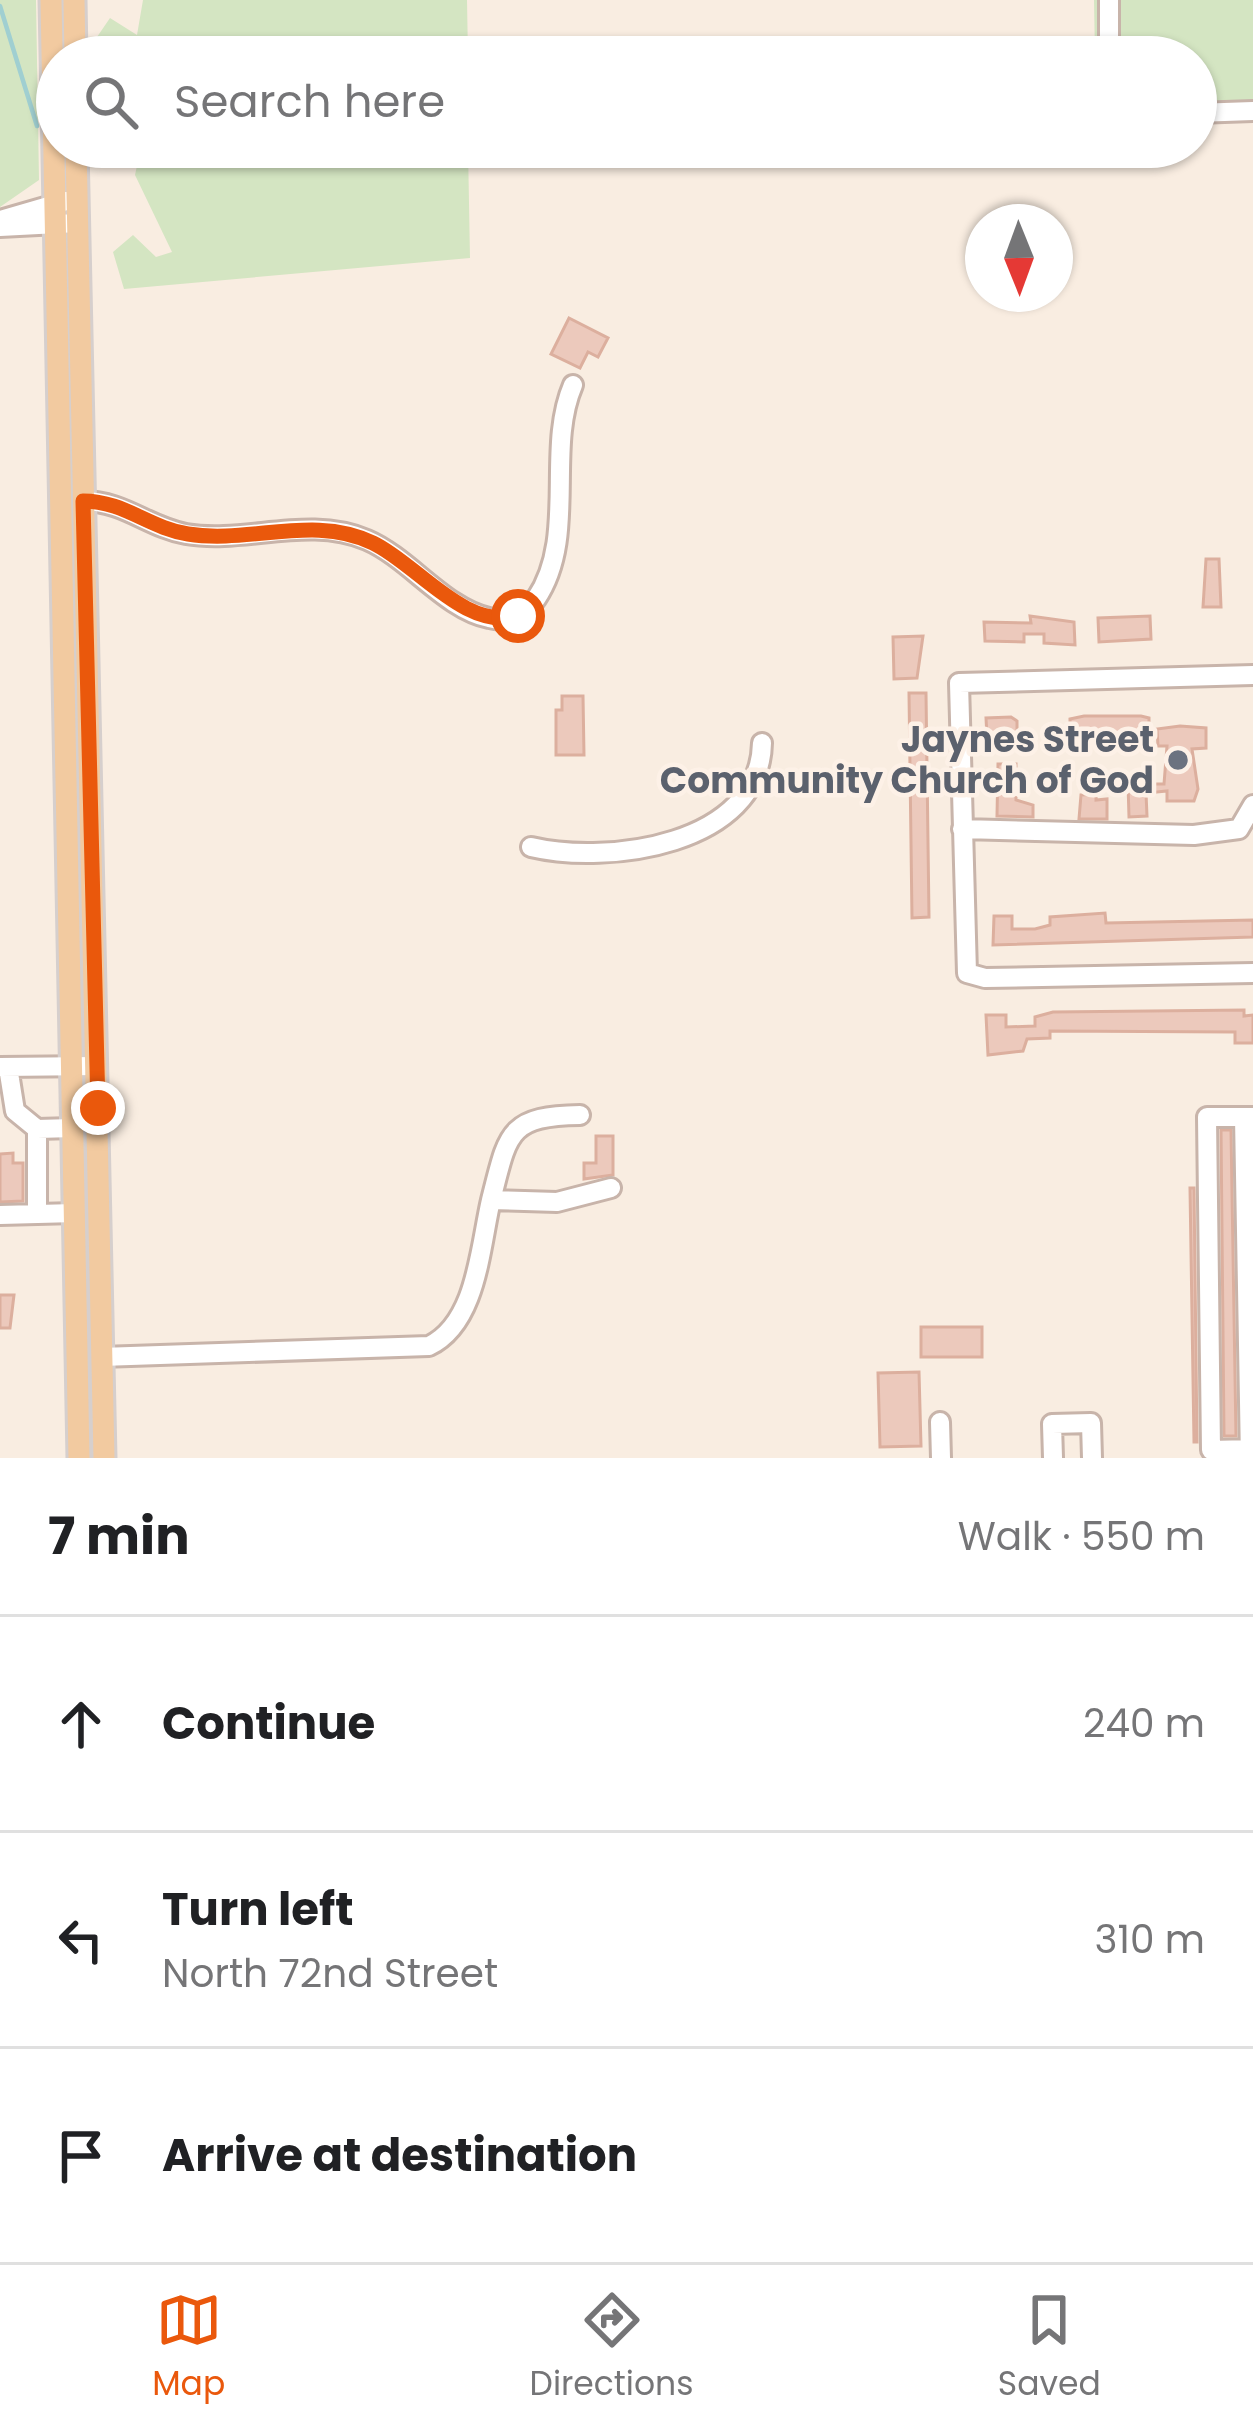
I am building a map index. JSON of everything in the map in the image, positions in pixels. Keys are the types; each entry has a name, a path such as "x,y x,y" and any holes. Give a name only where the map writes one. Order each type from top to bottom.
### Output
{"main road":[{"path":"51,0 51,36"},
{"path":"74,0 75,36"},
{"path":"53,168 79,1458"},
{"path":"76,168 104,1458"}],"street":[{"path":"1109,0 1109,36"},
{"path":"1217,112 1253,111"},
{"path":"0,224 77,212"},
{"path":"83,501 120,504 188,534 320,529 352,535 388,551 484,617 509,619 531,606 544,584 560,508 566,406 573,386"},
{"path":"1252,680 959,683 967,973 985,978 1253,974"},
{"path":"531,848 609,854 696,829 745,796 758,770 762,743"},
{"path":"962,829 1195,835 1239,829 1253,805"},
{"path":"73,1128 37,1130 15,1111 4,1067 97,1066"},
{"path":"101,1357 429,1346 447,1336 464,1311 505,1150 520,1123 536,1116 580,1115"},
{"path":"1207,1117 1249,1117 1251,1452 1211,1450 1207,1117"},
{"path":"37,1130 37,1214"},
{"path":"491,1200 557,1202 611,1188"},
{"path":"0,1215 75,1213"},
{"path":"1210,1316 1250,1316"},
{"path":"940,1422 941,1458"},
{"path":"1053,1458 1052,1424 1091,1423 1092,1458"}],"green space":[{"path":"0,0 36,0 39,180 0,207"},
{"path":"143,0 467,0 468,36 98,36 110,18 137,35"},
{"path":"1094,0 1253,0 1253,122 1217,122 1217,36 1095,36"},
{"path":"136,168 468,168 470,258 124,289 113,252 133,235 156,257 172,252 135,175"}],"building":[{"path":"569,318 608,338 598,357 588,352 580,368 551,354"},
{"path":"1206,559 1219,559 1221,607 1203,607"},
{"path":"1030,616 1074,622 1075,645 1044,643 1044,634 1024,634 1024,642 985,641 984,622 1031,623"},
{"path":"1150,616 1151,639 1099,642 1098,618"},
{"path":"923,636 917,678 894,679 893,637"},
{"path":"909,693 926,693 929,917 912,918"},
{"path":"562,696 583,696 584,755 556,755 556,710 562,710"},
{"path":"986,718 1017,721 1017,736 987,737"},
{"path":"1149,718 1149,734 1070,734 1070,719"},
{"path":"1206,728 1206,748 1192,749 1198,789 1194,801 1167,801 1167,791 1146,793 1147,816 1129,817 1128,784 1164,784 1167,746 1158,746 1157,729"},
{"path":"998,764 1016,764 1016,800 1033,805 1033,817 997,816"},
{"path":"1096,794 1096,800 1107,799 1107,819 1079,819 1081,795"},
{"path":"1105,913 1106,923 1253,920 1253,937 993,945 994,916 1012,916 1012,929 1035,929 1050,925 1050,917"},
{"path":"1244,1010 1244,1016 1253,1015 1253,1043 1235,1043 1235,1032 1050,1031 1050,1038 1027,1039 1023,1051 988,1055 986,1015 1006,1015 1006,1027 1035,1026 1035,1017 1053,1012"},
{"path":"1221,1130 1231,1130 1236,1436 1224,1436"},
{"path":"596,1136 613,1136 613,1175 584,1179 584,1163 596,1163"},
{"path":"13,1153 13,1163 23,1163 23,1201 0,1202 0,1154"},
{"path":"1190,1188 1194,1188 1197,1442 1194,1442"},
{"path":"0,1295 14,1295 10,1328 0,1328"},
{"path":"921,1327 982,1327 982,1357 921,1357"},
{"path":"919,1372 921,1446 880,1447 878,1373"}],"waterway":[{"path":"0,6 36,123"}],"place":[{"name":"Jaynes Street Community Church of God","path":"1178,760"}],"route":[{"path":"98,1108 83,501 120,504 188,534 337,531 388,551 484,617 518,616"}]}
